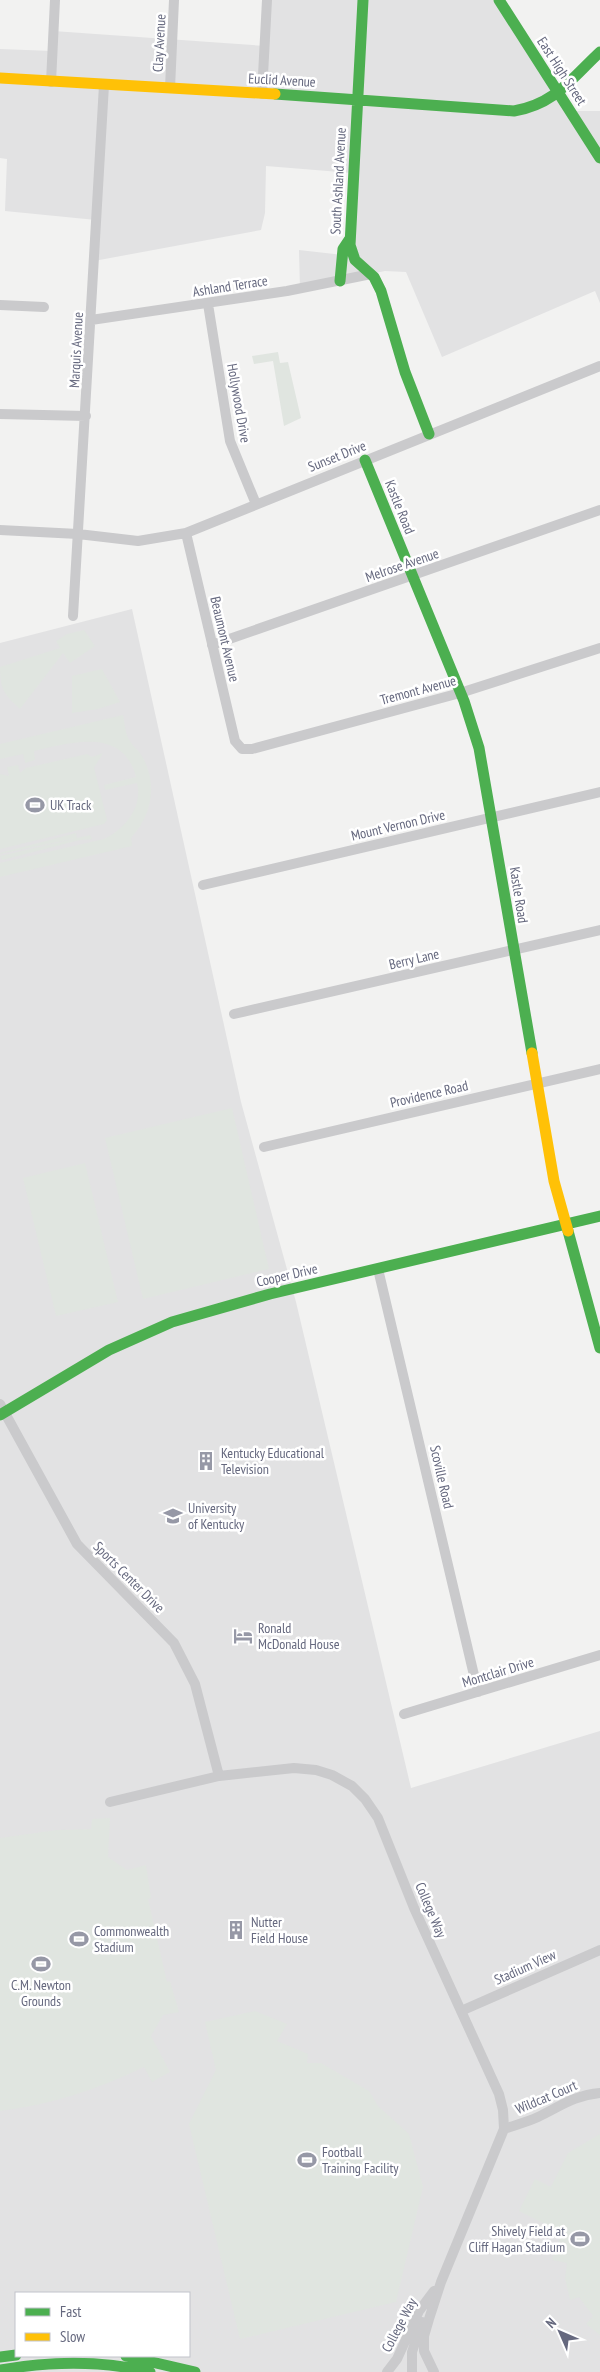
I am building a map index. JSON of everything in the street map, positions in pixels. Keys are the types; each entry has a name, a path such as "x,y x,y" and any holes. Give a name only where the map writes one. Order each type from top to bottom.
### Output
{"main road":[{"name":"South Ashland Avenue","path":"363,0 350,239 351,252 355,260 371,274 381,291 405,372 429,434"},
{"name":"East High Street","path":"498,0 600,158"},
{"path":"559,94 579,71 600,52"},
{"name":"Euclid Avenue","path":"0,78 514,110 537,106 559,94"},
{"path":"340,281 343,249 350,239"},
{"name":"Kastle Road","path":"365,460 460,693 479,748 554,1181 600,1348"},
{"name":"Cooper Drive","path":"2,1410 94,1359 165,1325 229,1304 600,1216"},
{"path":"0,2357 15,2355"},
{"path":"128,2357 145,2367"},
{"path":"0,2370 40,2364 67,2364 145,2367 195,2372"}],"street":[{"path":"51,82 55,0"},
{"name":"Clay Avenue","path":"170,88 174,0"},
{"path":"262,94 267,0"},
{"name":"Marquis Avenue","path":"74,616 104,85"},
{"name":"Ashland Terrace","path":"91,320 208,304 371,274"},
{"name":"Hollywood Drive","path":"208,304 230,442 256,504"},
{"path":"0,305 44,307"},
{"name":"Sunset Drive","path":"0,530 78,534 138,541 186,533 600,366"},
{"path":"0,414 86,416"},
{"name":"Melrose Avenue","path":"212,645 600,510"},
{"name":"Beaumont Avenue","path":"186,533 235,741 242,749"},
{"name":"Tremont Avenue","path":"242,749 252,749 460,693 600,648"},
{"name":"Mount Vernon Drive","path":"203,885 600,792"},
{"name":"Berry Lane","path":"234,1014 600,930"},
{"name":"Providence Road","path":"264,1147 600,1069"},
{"name":"Scoville Road","path":"378,1268 478,1692"},
{"name":"Sports Center Drive","path":"2,1410 77,1544 174,1643 195,1684 219,1776"},
{"name":"Montclair Drive","path":"404,1714 600,1655"},
{"name":"College Way","path":"110,1802 219,1776 302,1768 332,1775 360,1793 378,1818 414,1908 499,2094 503,2110 504,2129 441,2282 424,2336 424,2351 434,2372"},
{"name":"Stadium View","path":"461,2011 600,1950"},
{"name":"Wildcat Court","path":"504,2129 537,2118 567,2100 600,2093"},
{"name":"College Way","path":"387,2372 397,2359 414,2319 441,2282"},
{"name":"College Way","path":"412,2372 411,2357 415,2340 434,2291"}],"shaded area":[{"path":"267,0 499,0 570,111 600,111 600,303 595,291 442,357 406,272 385,271 300,289 299,250 352,256 352,173 266,166 265,213 261,230 94,261 96,220 5,211 7,159 0,158 0,49 52,51 53,31 265,46"},
{"path":"278,352 280,363 288,362 301,418 284,426 273,361 254,364 252,356"},
{"name":"University of Kentucky","path":"132,609 241,1102 296,1302 411,1788 600,1731 600,2372 0,2372 0,643"},
{"path":"84,630 95,646 70,663 63,653 20,709 4,691 0,667 60,648 56,641 67,634"},
{"path":"102,669 120,702 98,709 72,713 72,676"},
{"path":"123,715 128,738 141,754 147,767 151,788 148,809 144,819 131,838 132,846 0,877 0,863 104,839 112,835 131,816 135,809 138,792 137,783 105,790 104,785 136,777 129,761 120,750 107,744 78,742 34,751 35,760 25,763 23,754 0,759 0,744"},
{"path":"103,753 94,768 107,820 104,824 0,849 0,774 9,776 7,767 18,765 20,773 26,768 87,754 92,757"},
{"path":"76,833 77,838 0,854 0,853"},
{"path":"90,835 92,839 80,840 2,860 0,856"},
{"path":"232,1108 269,1269 143,1299 105,1138"},
{"path":"85,1163 118,1302 56,1316 23,1178"},
{"name":"Commonwealth Stadium","path":"110,1818 108,1857 127,1870 146,1865 151,1898 148,1899 167,1982 170,1981 179,2012 163,2015 151,2036 170,2072 152,2082 144,2067 74,2095 37,2105 0,2111 0,1838 57,1830 91,1829 92,1819"},
{"name":"Football Training Facility","path":"255,2011 287,2024 277,2041 308,2054 307,2063 321,2063 369,2091 378,2106 409,2134 423,2187 396,2302 240,2339 189,2124 216,2070 205,2022"},
{"name":"Shively Field at Cliff Hagan Stadium","path":"600,2134 600,2335 586,2324 593,2316 579,2297 570,2300 565,2278 567,2263 552,2260 555,2245 558,2246 561,2232 519,2211 535,2179 551,2187 568,2153"}],"traffic: fast":[{"path":"363,0 350,245 355,260 374,277 381,291 405,372 429,434"},
{"path":"499,0 600,158"},
{"path":"275,94 514,111 541,103 552,96 571,81 600,52"},
{"path":"340,281 343,249 349,240"},
{"path":"365,460 464,701 479,748 532,1053"},
{"path":"0,1415 109,1350 172,1322 270,1294 600,1216"},
{"path":"568,1231 600,1348"},
{"path":"0,2357 15,2355"},
{"path":"130,2357 195,2372"},
{"path":"0,2370 75,2363 113,2365 150,2372"}],"traffic: slow":[{"path":"0,78 275,94"},
{"path":"532,1053 554,1181 568,1231"}],"place":[{"name":"UK Track","path":"35,805"},
{"name":"Kentucky Educational Television","path":"206,1461"},
{"name":"University of Kentucky","path":"173,1516"},
{"name":"Ronald McDonald House","path":"243,1636"},
{"name":"Nutter Field House","path":"236,1930"},
{"name":"Commonwealth Stadium","path":"79,1939"},
{"name":"C.M. Newton Grounds","path":"41,1964"},
{"name":"Football Training Facility","path":"307,2160"},
{"name":"Shively Field at Cliff Hagan Stadium","path":"580,2239"}]}
